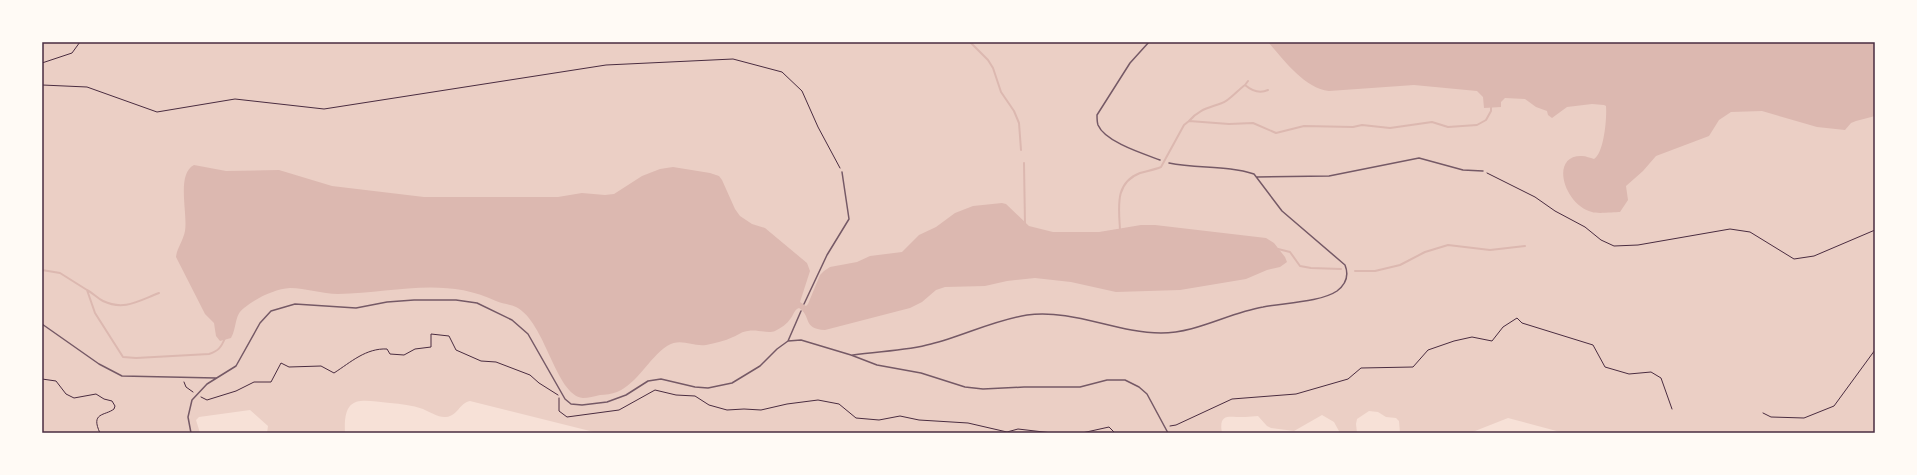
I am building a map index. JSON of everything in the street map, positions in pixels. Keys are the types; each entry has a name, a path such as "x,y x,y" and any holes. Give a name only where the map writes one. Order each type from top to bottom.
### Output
{"lane":[{"path":"1149,42 1130,63 1097,115 1097,124 1106,135 1127,147 1160,160"},
{"path":"1169,163 1196,168 1245,171 1257,177 1329,176 1419,158 1463,170 1483,171"},
{"path":"804,304 827,255 849,218 842,172"},
{"path":"851,355 929,345 1014,318 1045,314 1061,315 1146,332 1174,332 1211,324 1254,309 1300,302 1336,291 1342,286 1347,278 1344,264 1282,211 1271,199 1257,177"},
{"path":"191,433 188,417 191,404 207,384 236,366 260,323 271,311 285,305 304,303 340,308 356,308 387,302 456,300 478,303 503,314 520,326 533,342 565,399 571,404 582,405 607,402 626,395 648,381 660,379 695,387 708,388 732,383 760,366 777,349 788,342 801,340 878,365 921,373 965,387 983,390 1024,387 1080,387 1107,380 1125,380 1139,387 1147,394 1168,433"},
{"path":"788,342 801,311"},
{"path":"42,324 99,364 118,375 132,377 216,378"}],"path":[{"path":"42,63 72,53 80,42"},
{"path":"42,85 87,87 156,112 235,99 324,109 606,65 733,59 782,72 802,91 818,128 842,172"},
{"path":"1483,171 1535,197 1555,211 1585,227 1601,240 1614,246 1638,245 1730,229 1750,232 1794,260 1814,256 1875,230"},
{"path":"1165,426 1176,425 1232,399 1296,394 1348,379 1361,368 1413,367 1428,350 1454,341 1472,337 1492,341 1503,327 1517,318 1522,323 1593,345 1605,367 1629,374 1651,372 1661,378 1672,408"},
{"path":"182,377 186,387 197,396 207,400 236,391 254,382 271,382 281,363 289,367 321,366 334,373 365,352 377,348 387,349 390,354 404,355 415,349 431,347 431,334 449,336 456,350 481,361 496,362 530,374 539,383 565,399"},
{"path":"1763,413 1772,417 1804,418 1834,406 1875,350"},
{"path":"42,379 56,381 66,394 74,398 96,394 104,399 112,401 115,406 114,409 103,413 99,417 98,424 100,433"},
{"path":"557,394 560,403 559,411 566,417 601,414 619,410 655,390 676,395 695,396 709,405 727,410 761,410 787,404 818,400 839,404 856,418 879,420 887,417 900,416 919,420 968,423 1007,432 1018,429 1052,433"},
{"path":"1082,433 1109,427 1115,433"}],"shaded area":[{"path":"42,42 1875,42 1875,432 1564,433 1508,418 1470,433 1400,433 1399,421 1396,418 1386,417 1378,412 1369,411 1357,419 1357,433 1340,433 1334,422 1322,415 1294,431 1271,428 1267,426 1258,416 1227,417 1222,421 1222,433 598,433 470,401 463,404 450,416 443,417 437,416 423,409 402,404 362,401 356,402 350,406 347,411 345,433 267,433 268,426 250,410 199,417 196,420 200,433 42,433"},
{"path":"1268,42 1875,42 1875,116 1851,123 1845,130 1817,127 1762,111 1731,112 1719,120 1709,136 1656,156 1643,171 1626,186 1628,200 1620,212 1594,213 1582,208 1574,200 1564,181 1563,171 1566,163 1572,158 1582,156 1594,159 1597,155 1604,135 1606,106 1592,104 1567,107 1552,118 1548,115 1547,111 1536,107 1525,99 1505,98 1501,102 1501,107 1484,108 1483,97 1477,91 1414,85 1329,91 1311,85 1303,79 1288,65"},
{"path":"194,165 226,171 279,170 332,186 424,197 558,197 582,193 605,195 614,194 642,176 660,169 673,167 710,173 719,176 722,180 735,209 740,216 752,224 765,228 807,263 810,271 800,302 806,306 820,275 830,267 857,262 870,256 902,252 919,235 936,227 955,213 973,206 1002,203 1006,204 1029,226 1053,232 1099,232 1141,225 1155,225 1266,238 1274,243 1287,262 1280,267 1267,270 1246,279 1180,290 1116,292 1071,282 1035,278 1007,281 985,286 945,287 936,290 922,302 910,308 825,330 818,329 810,325 803,311 799,308 795,311 786,324 772,332 746,331 727,340 706,345 696,345 682,342 672,343 660,351 637,377 624,388 606,395 583,398 573,394 565,385 535,327 526,315 514,306 498,302 477,293 457,289 418,288 338,294 296,288 278,290 254,301 244,308 237,318 231,338 220,341 216,336 214,323 205,314 176,257 183,238 186,223 184,195 185,177"}],"waterway":[{"path":"970,42 988,60 993,68 1001,92 1014,111 1019,123 1021,150"},
{"path":"1245,85 1248,81"},
{"path":"1189,121 1200,111 1224,102 1245,85 1256,91 1262,92 1268,90"},
{"path":"1120,230 1120,197 1126,183 1132,177 1140,173 1161,167 1184,125 1189,121 1229,124 1253,123 1276,133 1304,126 1353,127 1362,125 1390,128 1432,122 1448,127 1477,125 1486,120 1491,111 1491,106"},
{"path":"1024,163 1025,225"},
{"path":"1355,271 1375,271 1400,265 1425,252 1448,245 1490,250 1525,246"},
{"path":"1278,249 1290,252 1300,266 1341,269"},
{"path":"42,270 60,273 87,290 95,313 123,357 136,358 209,354 219,349 225,338"},
{"path":"87,290 103,301 118,305 138,302 159,293"}]}
